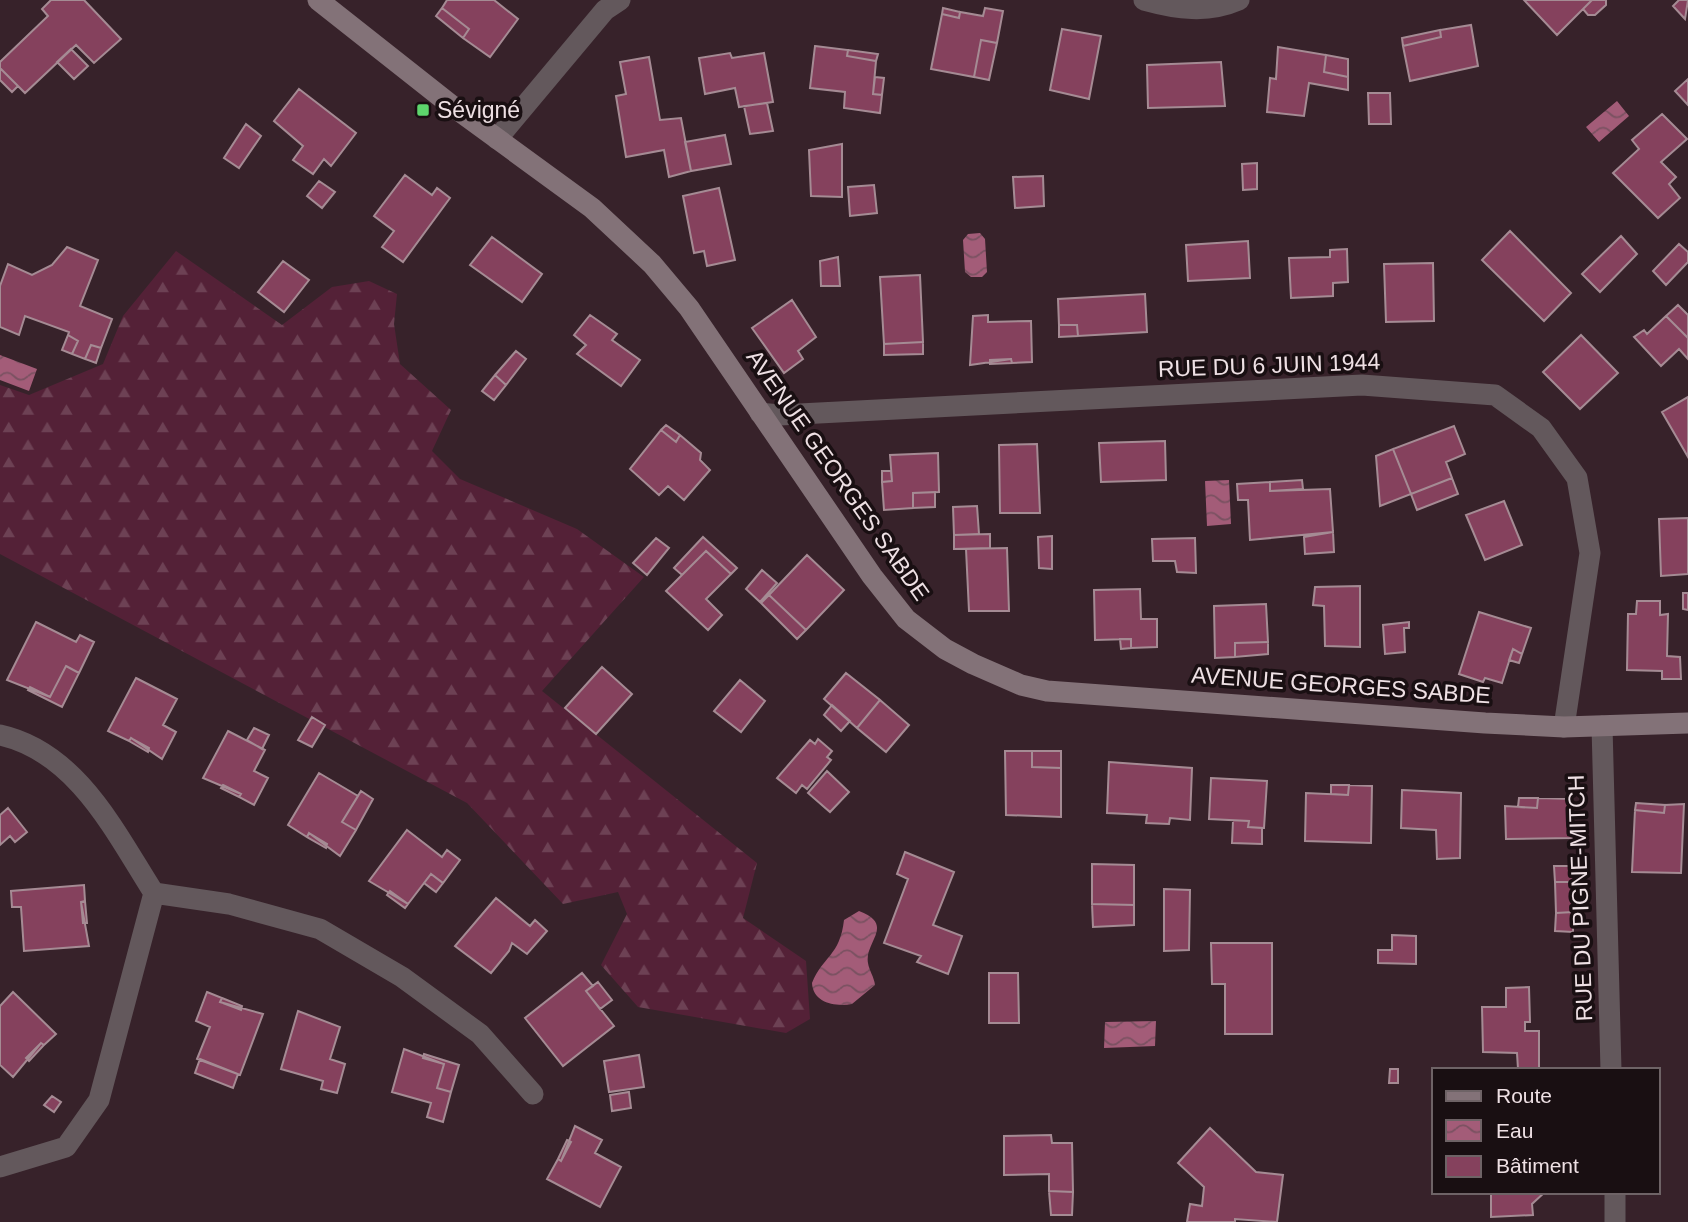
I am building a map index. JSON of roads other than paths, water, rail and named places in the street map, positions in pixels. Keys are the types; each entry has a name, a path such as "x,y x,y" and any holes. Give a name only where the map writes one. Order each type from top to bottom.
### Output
{"street":[{"name":"AVENUE GEORGES SABDE","path":"318,0 592,208 652,264 689,308 872,576 906,619 945,649 996,675 1047,691 1564,727 1688,723"},
{"path":"498,139 605,10 620,0"},
{"path":"1144,0 1180,10 1207,9 1239,0"},
{"name":"RUE DU 6 JUIN 1944","path":"760,413 780,415 1362,385 1495,395 1541,428 1577,478 1590,554 1564,727"},
{"name":"RUE DU PIGNE-MITCH","path":"1602,726 1611,1068"},
{"path":"0,735 21,742 49,758 84,788 154,892 229,904 320,929 402,977 480,1034 533,1094"},
{"path":"0,1167 66,1147 99,1100 154,892"},
{"path":"1615,1194 1615,1222"}],"water":[{"path":"1617,101 1629,116 1599,142 1586,127"},
{"path":"980,233 985,239 987,272 982,277 971,277 965,272 963,240 968,234"},
{"path":"0,355 37,369 29,391 0,380"},
{"path":"1229,480 1231,524 1207,526 1205,481"},
{"path":"859,911 870,916 877,928 868,955 875,985 852,1004 826,1002 816,995 812,983 835,949 844,920"},
{"path":"1156,1021 1155,1046 1104,1048 1105,1022"}],"place":[{"name":"Sévigné","path":"423,110"}]}
